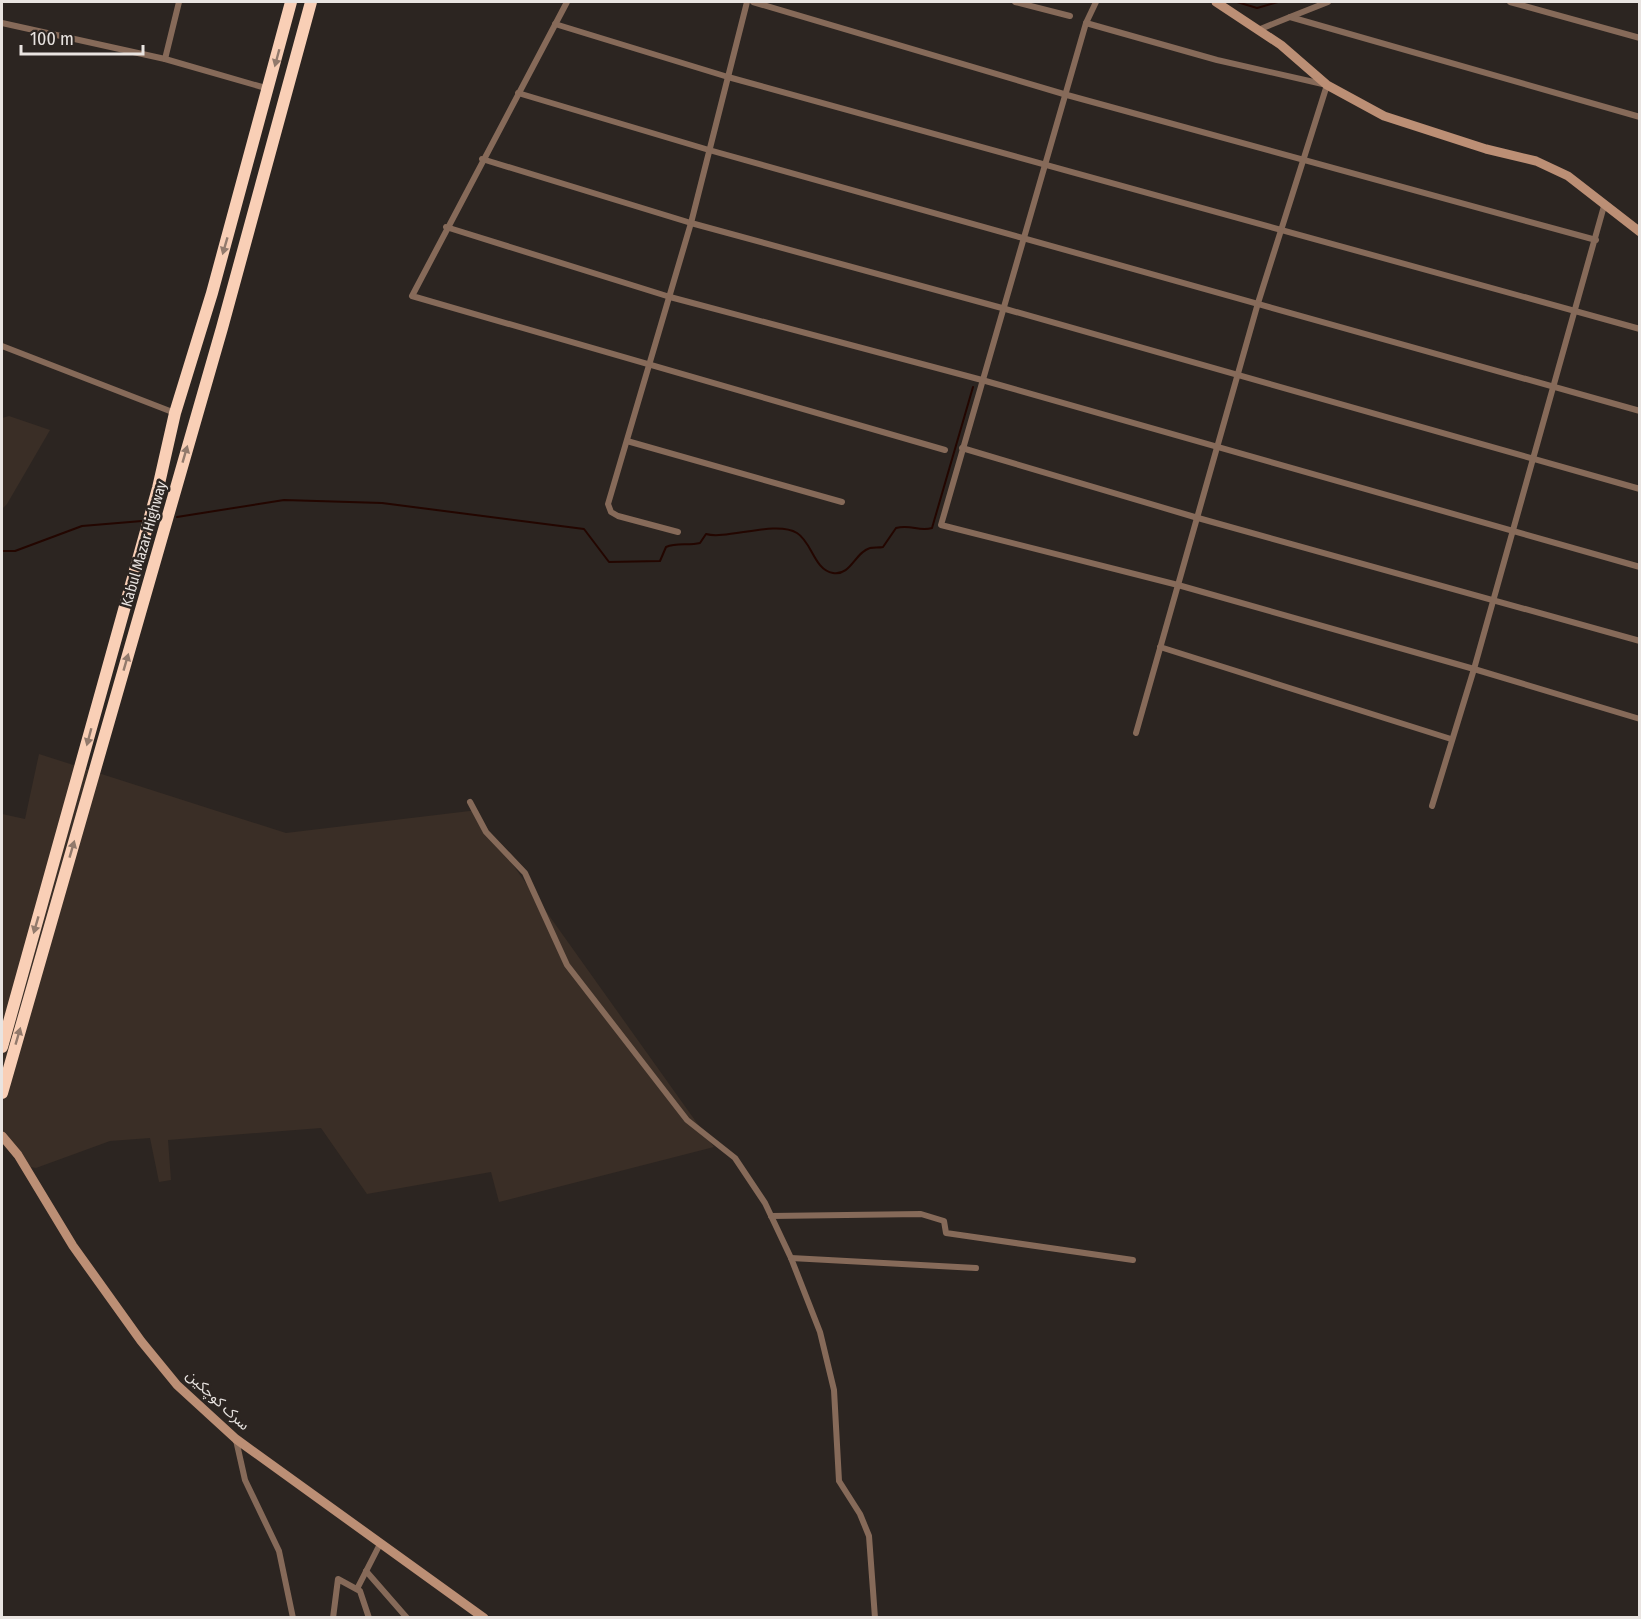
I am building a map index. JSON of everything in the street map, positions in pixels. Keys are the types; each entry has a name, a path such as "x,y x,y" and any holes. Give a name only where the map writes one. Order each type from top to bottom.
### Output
{"highway":[{"name":"Kabul Mazar Highway","path":"2,1047 158,488 175,413 212,293 291,2"},
{"name":"Kabul Mazar Highway","path":"2,1093 222,328 311,2"}],"main road":[{"path":"1216,2 1281,45 1327,85 1384,116 1486,149 1536,161 1568,176 1640,232"},
{"name":"سرک کوچکین","path":"2,1136 18,1155 73,1246 141,1341 177,1385 236,1439 484,1617"}],"street":[{"path":"165,59 179,2"},
{"path":"567,2 411,296 945,450"},
{"path":"678,532 612,512 608,504 691,223 747,2"},
{"path":"753,2 1303,162 1596,240"},
{"path":"1015,2 1070,16"},
{"path":"1096,2 1086,23 941,525 1178,585 1640,719"},
{"path":"1257,30 1328,2"},
{"path":"1510,2 1640,38"},
{"path":"1290,17 1640,117"},
{"path":"2,23 165,59 269,89"},
{"path":"1086,23 1217,60 1327,85 1258,303 1136,734"},
{"path":"555,24 728,77 1640,329"},
{"path":"518,93 709,150 1554,385 1640,411"},
{"path":"482,159 691,223 1002,308 1640,489"},
{"path":"1432,806 1474,669 1604,206"},
{"path":"446,227 670,297 982,380 1640,567"},
{"path":"2,346 175,413"},
{"path":"627,441 842,502"},
{"path":"962,448 1493,602 1640,641"},
{"path":"1160,647 1451,739"},
{"path":"470,802 486,832 525,873 567,965 687,1120 735,1158 771,1216 791,1258 820,1332 834,1390 839,1481 860,1514 869,1536 875,1617"},
{"path":"771,1216 921,1214 934,1216 944,1221 946,1233 1133,1260"},
{"path":"791,1258 976,1268"},
{"path":"236,1439 245,1480 279,1551 293,1617"},
{"path":"357,1588 380,1544"},
{"path":"366,1571 407,1617"},
{"path":"333,1617 338,1580 357,1588 369,1617"}],"shaded area":[{"path":"9,416 50,430 2,509 2,418"},
{"path":"39,754 286,833 478,810 488,830 714,1147 499,1202 491,1172 367,1194 321,1128 168,1140 171,1180 159,1182 150,1138 110,1141 36,1168 30,1167 2,1133 2,814 25,819"}],"waterway":[{"path":"1237,2 1257,8 1278,2"},
{"path":"177,517 284,500 382,503 584,529 609,562 660,561 666,547 700,543 706,534 726,535 777,529 797,533 821,567 827,571 839,573 849,567 865,550 883,547 896,528 932,528 973,387"},
{"path":"2,551 15,551 82,526 142,521"}]}
